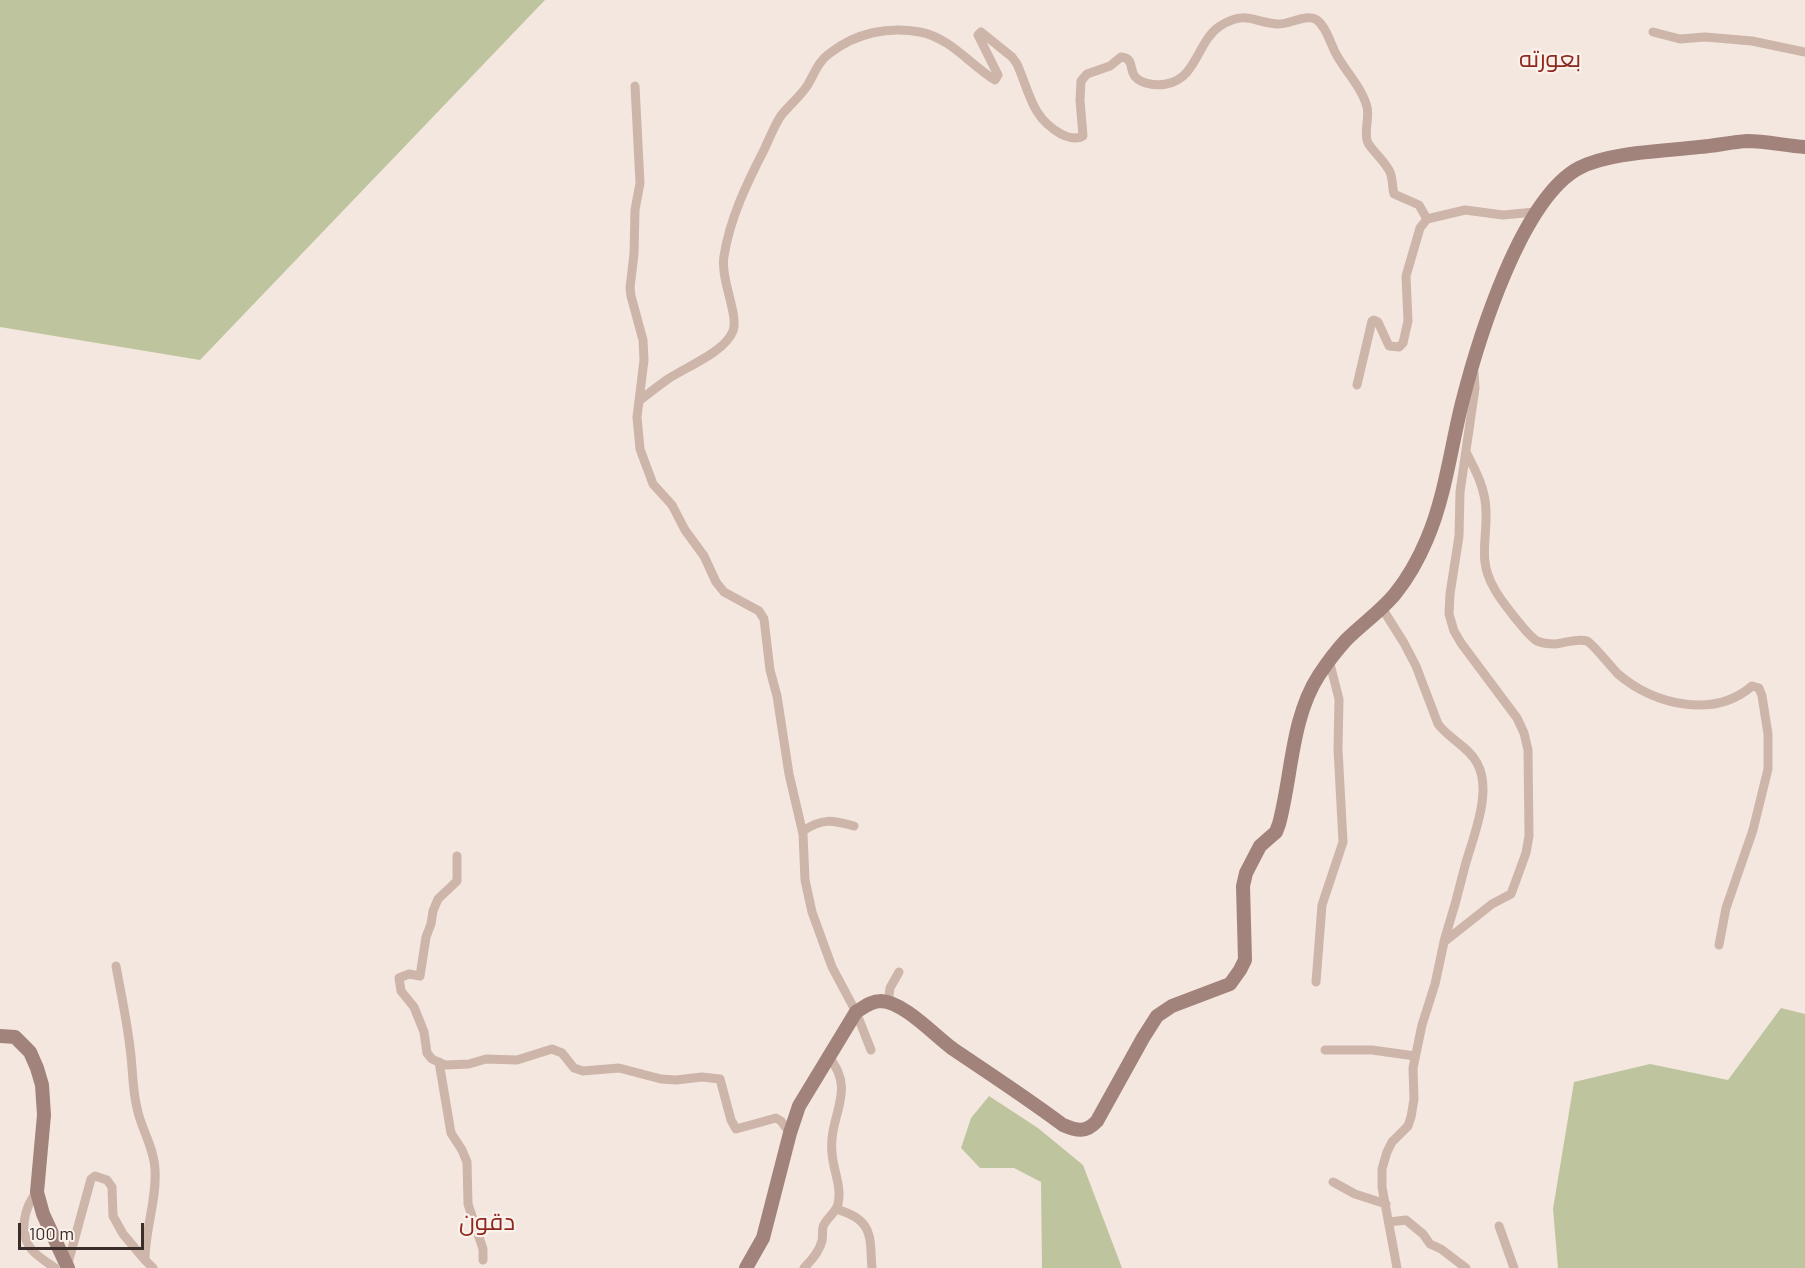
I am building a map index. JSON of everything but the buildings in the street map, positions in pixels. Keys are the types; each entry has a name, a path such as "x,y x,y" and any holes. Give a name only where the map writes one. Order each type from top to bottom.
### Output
{"main road":[{"path":"746,1268 764,1238 799,1106 856,1012 870,1002 881,1001 906,1012 1063,1125 1076,1131 1091,1128 1098,1121 1157,1016 1172,1006 1230,984 1245,960 1243,886 1246,873 1260,846 1276,832 1279,824 1303,709 1329,660 1346,640 1382,608 1404,582 1429,536 1474,361 1511,261 1535,212 1569,174 1596,162 1647,152 1748,141 1805,147"},
{"path":"1,1034 15,1037 30,1052 42,1085 44,1115 37,1192 64,1268"}],"street":[{"path":"639,401 707,356 730,337 734,320 723,272 723,258 735,216 750,177 778,121 807,86 821,61 832,51 871,32 901,30 935,36 975,63 995,80 998,75 978,35 981,32 1012,57 1017,64 1038,114 1054,129 1067,137 1077,139 1083,136 1079,91 1081,81 1087,74 1110,66 1121,57 1130,62 1133,75 1137,79 1165,85 1183,76 1194,64 1211,34 1218,27 1237,18 1252,18 1278,24 1300,19 1316,20 1325,30 1341,62 1363,97 1368,112 1367,141 1390,172 1395,194 1419,205 1427,219"},
{"path":"1653,32 1680,39 1705,37 1752,41 1805,51"},
{"path":"635,86 640,183 635,210 634,254 630,288 643,340 644,360 637,417 640,449 653,484 672,505 685,530 704,556 716,582 724,592 759,611 764,619 770,670 802,831 805,880 812,912 832,967 856,1012 871,1050"},
{"path":"1358,385 1372,321 1378,322 1389,346 1399,347 1402,343 1408,321 1406,276 1420,228 1427,219 1465,210 1503,214 1535,212"},
{"path":"1444,942 1492,904 1511,894 1526,853 1529,836 1530,770 1524,733 1504,699 1454,632 1449,614 1449,594 1459,536 1460,492 1475,388 1474,361"},
{"path":"1466,452 1477,473 1484,495 1486,571 1495,590 1523,627 1537,641 1551,644 1585,640 1592,644 1609,665 1629,683 1653,695 1688,705 1721,703 1739,696 1752,686 1759,688 1768,734 1768,769 1753,830 1725,908 1719,945"},
{"path":"1382,608 1416,666 1438,724 1476,760 1482,773 1483,788 1476,830 1415,1056 1411,1117 1408,1126 1392,1142 1382,1169 1382,1186 1397,1268"},
{"path":"1316,982 1322,905 1343,842 1338,750 1339,699 1329,660"},
{"path":"802,831 815,823 833,821 854,826"},
{"path":"457,856 457,881 438,899 433,911 420,976 409,974 399,978 401,991 414,1007 424,1032 427,1053 432,1059 445,1065 458,1065 486,1059 517,1060 552,1049 562,1053 574,1068 583,1071 619,1068 661,1079 702,1077 720,1079 731,1120 736,1129 776,1118 781,1120 790,1133"},
{"path":"116,966 131,1052 136,1106 152,1150 155,1166 156,1187 145,1260"},
{"path":"888,1003 890,988 898,972"},
{"path":"1325,1050 1372,1050 1415,1056"},
{"path":"804,1268 816,1255 824,1226 837,1209 839,1194 832,1140 843,1092 837,1066 828,1056"},
{"path":"440,1062 451,1133 467,1162 468,1204 483,1249 483,1260"},
{"path":"37,1192 25,1210 27,1238 31,1249 64,1268 91,1179 95,1176 107,1180 112,1187 113,1216 123,1234 153,1268"},
{"path":"1333,1182 1355,1194 1386,1204"},
{"path":"837,1209 856,1217 863,1223 872,1244 872,1268"},
{"path":"1389,1222 1406,1220 1423,1234 1430,1244 1441,1249 1466,1268"},
{"path":"1499,1226 1514,1268"}],"green space":[{"path":"0,0 545,0 200,360 0,327"},
{"path":"1781,1008 1805,1014 1805,1268 1558,1268 1553,1209 1574,1082 1650,1064 1728,1080"},
{"path":"989,1096 1038,1128 1083,1165 1122,1268 1042,1268 1041,1182 1014,1168 980,1168 961,1148 971,1118"}],"district":[{"name":"بعورته","path":"1550,59"},
{"name":"دقون","path":"487,1222"}]}
